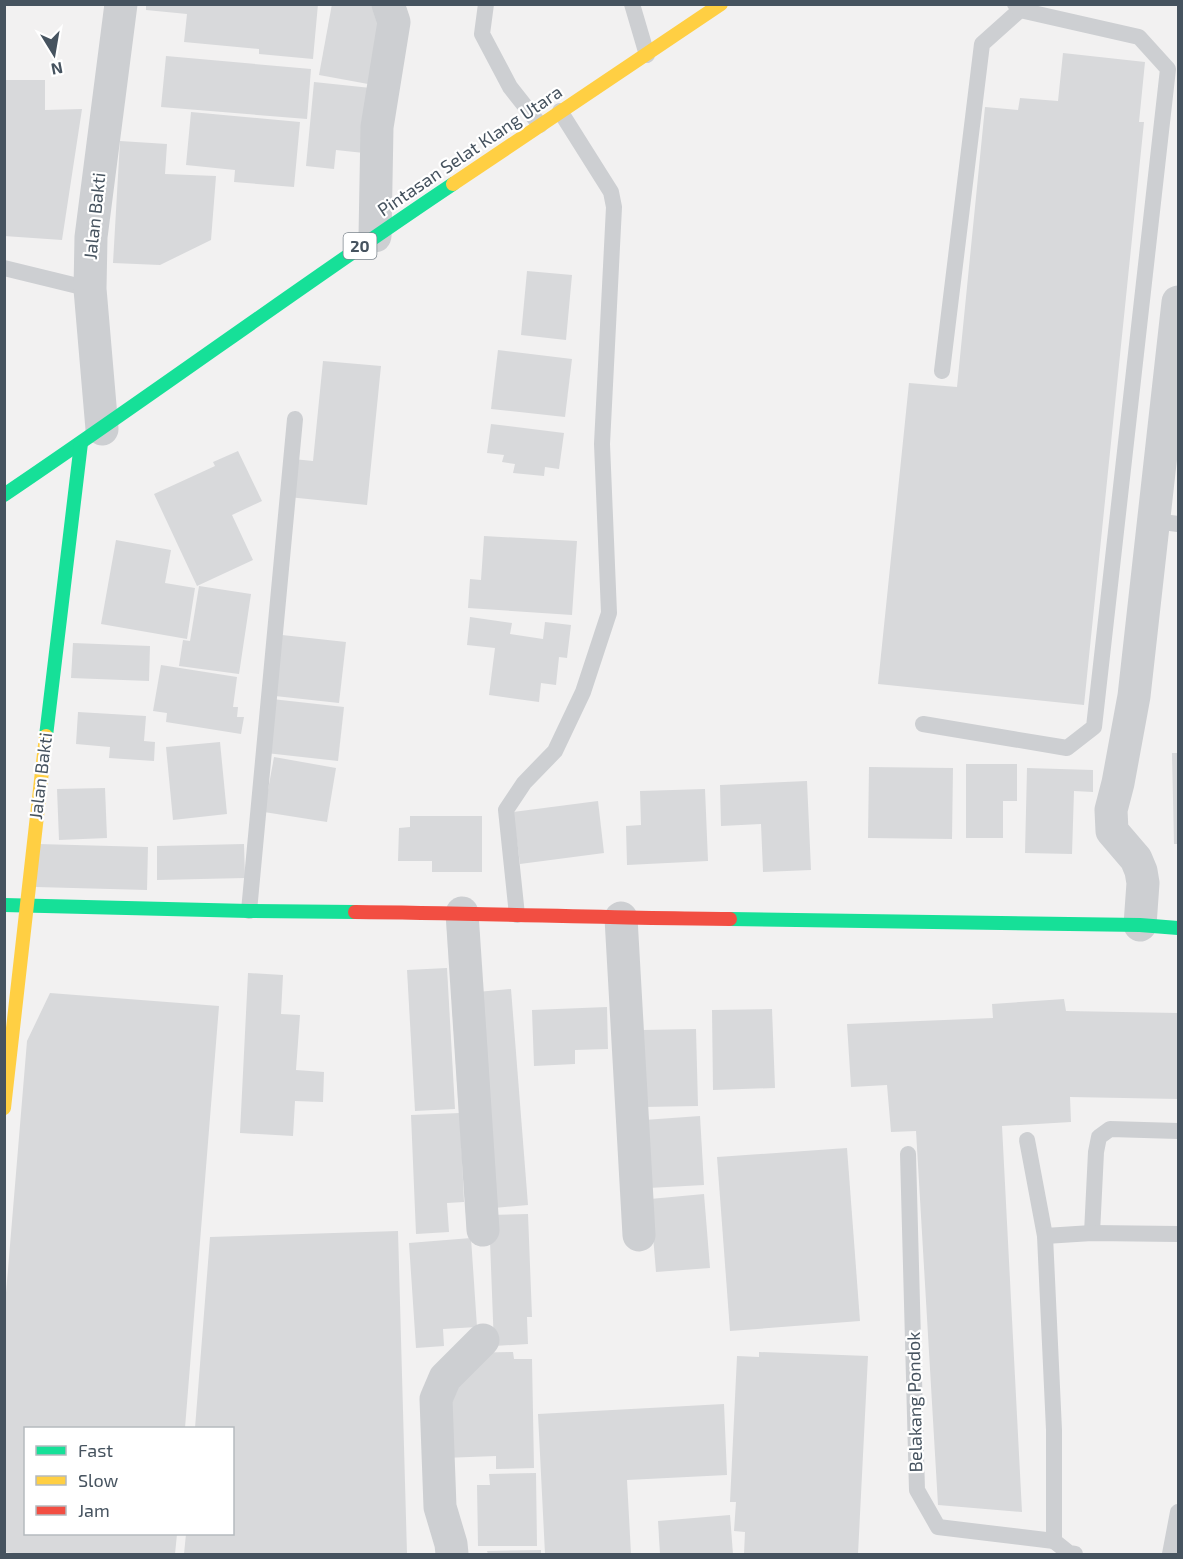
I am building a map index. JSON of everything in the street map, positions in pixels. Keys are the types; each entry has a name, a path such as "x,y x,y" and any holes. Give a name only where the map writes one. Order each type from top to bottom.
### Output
{"main road":[{"name":"Pintasan Selat Klang Utara","path":"4,495 375,236 721,4"},
{"name":"Jalan Bakti","path":"4,1108 26,906 91,436"},
{"path":"4,905 621,918 1140,925 1179,928"}],"street":[{"name":"Jalan Bakti","path":"91,436 91,237 121,4"},
{"path":"375,236 377,127 394,22 388,4"},
{"path":"1140,925 1143,884 1141,870 1136,860 1112,831 1112,810 1167,523 1179,302"},
{"path":"462,913 483,1230"},
{"path":"621,918 639,1234"},
{"path":"452,1554 440,1506 436,1399 445,1378 483,1340"}],"lane":[{"path":"486,4 482,34 510,87 540,125"},
{"path":"632,4 647,55"},
{"path":"923,724 1067,748 1094,727 1168,69 1139,37 1018,7 982,44 942,371"},
{"path":"517,915 506,810 524,783 555,751 583,692 609,613 602,444 614,207 612,192 560,111"},
{"path":"4,267 90,289"},
{"path":"249,911 295,419"},
{"path":"1092,1233 1096,1152 1099,1137 1110,1129 1179,1131"},
{"path":"1027,1140 1045,1236 1054,1430 1054,1541 1069,1553 1075,1554"},
{"name":"Belakang Pondok","path":"908,1154 917,1490 938,1527 1054,1541"},
{"path":"1045,1236 1092,1233 1179,1234"},
{"path":"1170,1554 1179,1512"}],"building":[{"path":"146,4 318,4 313,59 259,54 259,49 184,42 187,14 146,10"},
{"path":"332,4 385,4 379,86 319,75"},
{"path":"1063,53 1145,62 1139,122 1144,122 1084,705 878,684 909,383 957,387 985,107 1018,110 1020,98 1058,101"},
{"path":"166,56 311,69 307,119 161,107"},
{"path":"4,80 45,80 45,110 82,109 62,240 4,236"},
{"path":"314,82 371,88 364,153 336,150 334,169 306,166"},
{"path":"191,112 300,122 294,187 234,182 235,170 186,165"},
{"path":"120,141 167,144 165,174 216,176 211,240 160,265 113,263"},
{"path":"527,271 572,275 566,340 521,335"},
{"path":"498,350 572,359 565,417 491,409"},
{"path":"323,361 381,366 367,505 288,497 293,459 313,461"},
{"path":"491,424 564,433 559,469 545,467 544,476 513,473 515,464 502,462 504,455 487,453"},
{"path":"238,451 262,501 232,515 253,560 197,586 154,494 215,466 213,462"},
{"path":"484,536 577,541 572,615 468,608 470,579 481,580"},
{"path":"116,540 171,550 165,583 195,588 187,639 101,624"},
{"path":"199,586 251,594 239,674 179,666 183,640 190,641"},
{"path":"470,617 512,623 510,634 543,639 545,622 571,625 567,658 559,657 556,685 541,683 539,702 489,695 495,648 467,645"},
{"path":"282,635 346,642 339,703 275,696"},
{"path":"73,643 150,646 149,681 71,678"},
{"path":"161,665 237,677 233,707 238,707 237,717 244,717 241,734 166,722 167,713 153,711"},
{"path":"272,699 344,707 338,761 266,753"},
{"path":"78,712 146,716 144,741 155,742 154,761 109,758 110,747 76,744"},
{"path":"220,742 227,814 173,820 166,747"},
{"path":"1172,753 1178,753 1178,844 1174,844"},
{"path":"274,757 336,768 327,822 264,812"},
{"path":"966,764 1017,764 1017,801 1003,801 1003,838 966,838"},
{"path":"869,767 953,768 952,839 868,838"},
{"path":"1027,768 1093,770 1093,792 1074,791 1072,854 1025,853"},
{"path":"807,781 811,870 763,872 761,824 721,826 720,785"},
{"path":"105,788 107,838 59,840 57,789"},
{"path":"705,789 708,861 627,865 626,826 641,825 640,791"},
{"path":"598,801 604,853 520,864 513,812"},
{"path":"410,816 482,816 482,872 432,872 432,861 398,861 399,828 410,827"},
{"path":"38,844 148,847 147,890 36,887"},
{"path":"244,844 245,878 157,880 157,846"},
{"path":"447,968 455,1109 415,1111 407,970"},
{"path":"248,973 283,975 281,1014 300,1015 296,1070 324,1072 323,1102 295,1101 293,1136 240,1133"},
{"path":"511,989 528,1205 483,1209 466,993"},
{"path":"50,993 219,1006 185,1427 24,1427 24,1535 177,1535 175,1554 12,1554 4,1552 4,1317 27,1041"},
{"path":"1064,999 1066,1011 1178,1013 1178,1099 1070,1097 1071,1122 1002,1126 1022,1512 938,1505 916,1131 891,1132 887,1085 851,1087 847,1024 993,1018 992,1004"},
{"path":"607,1007 608,1049 575,1050 575,1064 534,1066 532,1010"},
{"path":"772,1009 775,1088 713,1090 712,1010"},
{"path":"696,1029 698,1106 644,1107 642,1030"},
{"path":"460,1113 464,1202 447,1203 449,1232 416,1234 411,1115"},
{"path":"700,1116 704,1185 648,1188 644,1120"},
{"path":"847,1148 860,1321 730,1331 717,1157"},
{"path":"704,1194 710,1268 656,1272 650,1199"},
{"path":"528,1214 532,1317 527,1317 528,1344 494,1346 489,1215"},
{"path":"398,1231 407,1554 184,1554 186,1535 234,1535 234,1427 195,1427 210,1237"},
{"path":"471,1238 477,1327 443,1329 444,1346 416,1348 409,1243"},
{"path":"513,1352 514,1359 532,1359 534,1468 496,1469 496,1456 443,1458 442,1375 462,1353"},
{"path":"759,1352 868,1356 858,1554 744,1554 745,1532 734,1531 736,1502 730,1502 737,1356 759,1357"},
{"path":"724,1404 727,1475 627,1480 631,1554 545,1554 538,1414"},
{"path":"536,1473 537,1546 478,1546 477,1485 490,1485 489,1474"},
{"path":"730,1515 733,1554 660,1554 658,1521"},
{"path":"541,1550 541,1554 488,1554 487,1551"}],"traffic: fast":[{"path":"4,495 453,184"},
{"path":"46,736 81,443"},
{"path":"4,905 355,912"},
{"path":"730,919 1140,925 1178,928"}],"traffic: slow":[{"path":"453,184 721,4"},
{"path":"4,1108 46,736"}],"traffic: jam":[{"path":"355,912 730,919"}]}
